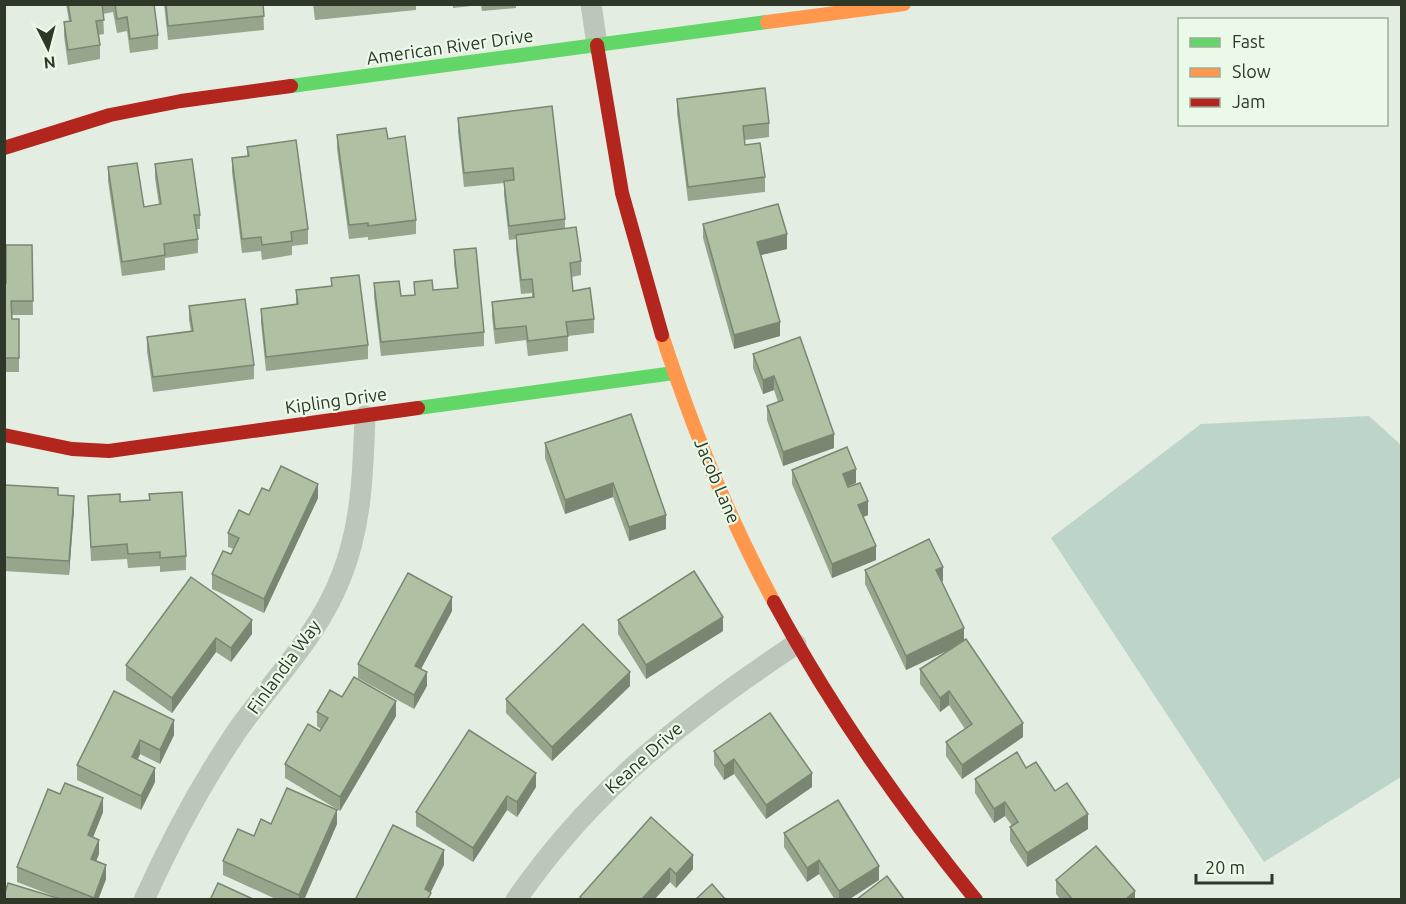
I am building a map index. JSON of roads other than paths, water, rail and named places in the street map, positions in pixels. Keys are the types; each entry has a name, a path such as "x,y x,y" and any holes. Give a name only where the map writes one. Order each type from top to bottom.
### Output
{"street":[{"name":"Jacob Lane","path":"591,4 610,130 627,213 674,373 723,498 751,560 796,644 849,731 897,801 976,900"},
{"name":"American River Drive","path":"4,148 110,116 181,101 904,4"},
{"name":"Kipling Drive","path":"4,435 72,449 109,451 674,373"},
{"name":"Finlandia Way","path":"144,900 165,853 239,728 313,631 334,595 355,536 360,505 365,416"},
{"name":"Keane Drive","path":"516,900 588,810 628,769 716,697 796,644"}]}
